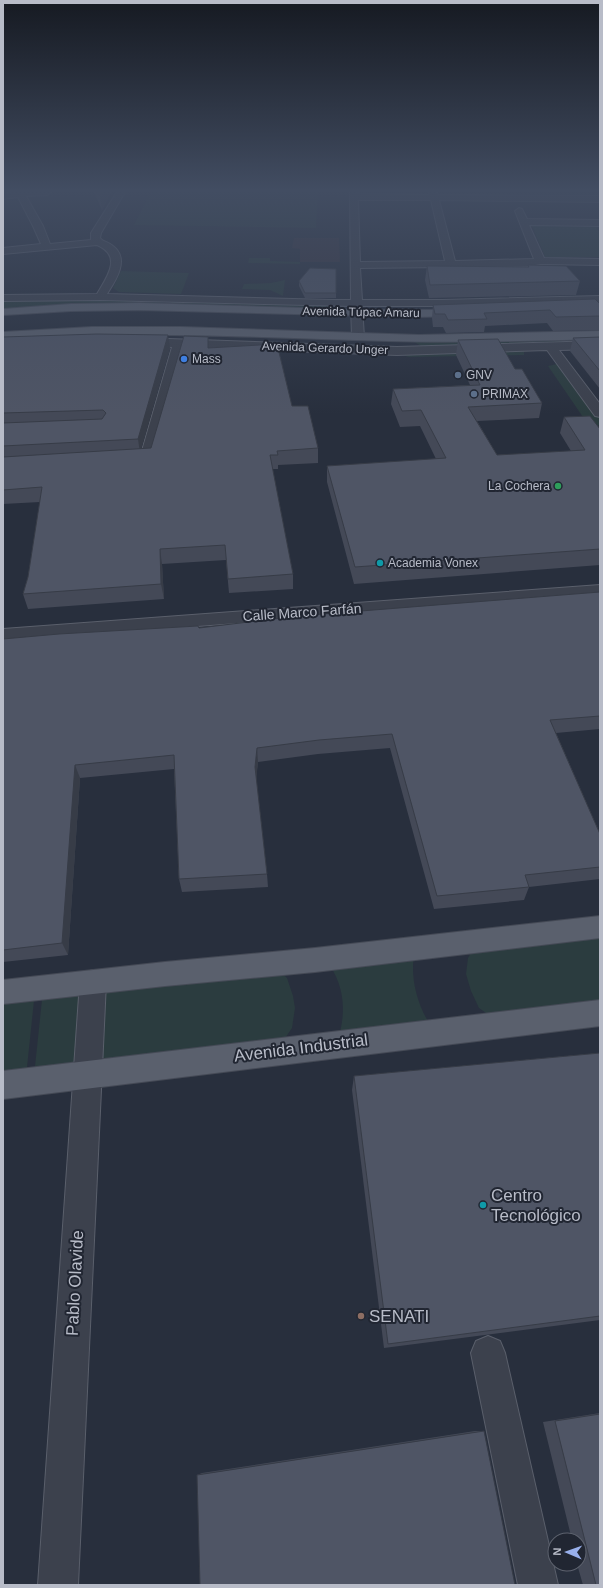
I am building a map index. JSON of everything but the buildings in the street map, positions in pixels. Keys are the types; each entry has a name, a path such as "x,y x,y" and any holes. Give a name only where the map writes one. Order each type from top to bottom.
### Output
{"main road":[{"name":"Avenida Túpac Amaru","path":"3,311 166,302 293,311 356,308 434,314 600,307"},
{"path":"281,334 310,333 319,329 324,324 322,318 314,314 293,311"},
{"name":"Avenida Túpac Amaru","path":"7,336 102,330 358,337 505,338 597,335"},
{"path":"3,992 315,960 600,927"},
{"name":"Avenida Industrial","path":"3,1084 600,1013"}],"street":[{"path":"100,297 115,271 116,266"},
{"path":"355,266 358,337"},
{"path":"3,298 100,297 166,302 356,308 442,303 600,299"},
{"name":"Avenida Gerardo Unger","path":"3,345 79,341 397,351 600,345"},
{"path":"117,459 147,458 179,343"},
{"path":"551,347 600,413"},
{"name":"Calle Marco Farfán","path":"3,635 600,590"},
{"name":"Pablo Olavide","path":"58,1585 86,1075 93,982"},
{"path":"488,1353 538,1585"}],"shaded area":[{"path":"121,271 189,273 181,294 119,292 113,288"},
{"path":"285,280 283,296 270,290 242,289 244,284 271,283"},
{"path":"3,298 162,299 161,304 3,309"},
{"path":"174,300 331,303 331,311 172,305 171,302"},
{"path":"600,338 550,345 421,346 411,340"},
{"path":"524,349 524,355 409,357 389,351"},
{"path":"561,363 600,416 600,426 585,420 548,366"},
{"path":"600,930 600,1010 499,1022 479,1008 471,991 466,974 468,958 477,943"},
{"path":"415,949 413,970 418,1000 432,1028 338,1039 341,1029 343,1008 342,998 337,978 326,960"},
{"path":"273,965 287,978 295,1008 292,1028 281,1044 92,1069 97,985"},
{"path":"89,985 84,1071 34,1076 43,990"},
{"path":"35,991 26,1077 3,1079 3,995"}],"place":[{"name":"Mass","path":"184,359"},
{"name":"GNV","path":"458,375"},
{"name":"PRIMAX","path":"474,394"},
{"name":"La Cochera","path":"558,486"},
{"name":"Academia Vonex","path":"380,563"},
{"name":"Centro Tecnológico","path":"483,1205"},
{"name":"SENATI","path":"361,1316"}]}
